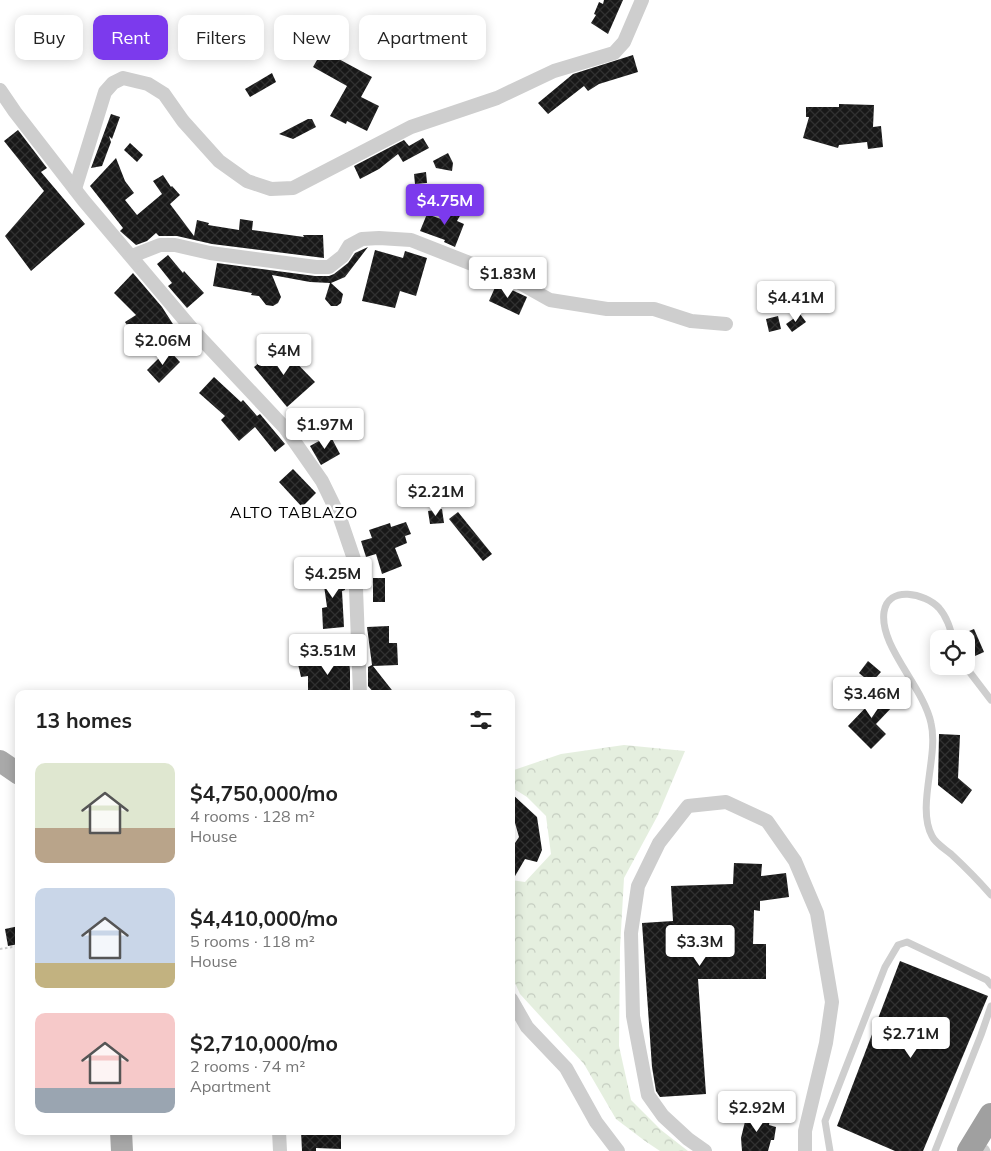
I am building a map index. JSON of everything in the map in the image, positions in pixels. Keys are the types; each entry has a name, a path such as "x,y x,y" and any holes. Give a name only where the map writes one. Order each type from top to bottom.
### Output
{"highway":[{"path":"984,1149 991,1115"}],"main road":[{"path":"0,761 15,771"}],"street":[{"path":"75,189 105,92 113,83 123,78 148,84 164,94 183,120 219,161 247,181 271,189 293,188 410,127 497,98 554,71 614,53 624,42 642,0"},
{"path":"0,90 75,189 193,330 285,428 322,481 340,518 355,562 360,690"},
{"path":"132,256 149,249 174,244 210,254 329,267 343,256 349,246 362,239 411,240 518,282 550,300 607,309 654,309 691,321 726,324"},
{"path":"705,1151 688,1139 663,1116 648,1095 634,1016 631,933 638,886 659,844 688,806 726,802 767,821 795,861 817,913 832,1002 826,1043 805,1131 805,1151"},
{"path":"515,1006 527,1027 566,1068 596,1122 618,1151"},
{"path":"280,1135 280,1151"}],"lane":[{"path":"950,630 945,614 937,606 929,600 909,594 893,596 887,603 884,611 885,631 890,643 921,694 932,724 933,752 926,816 932,837 961,863 991,895"},
{"path":"973,675 991,700"},
{"path":"830,1151 825,1121 885,967 898,945 907,942 987,980 991,986"},
{"path":"935,1151 991,1006"}],"path":[{"path":"0,949 15,947"}],"green space":[{"path":"624,745 685,751 658,815 624,878 620,948 619,1046 631,1100 661,1130 688,1151 660,1151 616,1119 584,1064 520,994 515,983 515,881 525,882 551,854 546,816 527,797 515,790 515,770 561,754"}],"building":[{"path":"604,0 623,0 608,34 591,23 596,15 594,14 599,2 603,4"},
{"path":"633,55 638,72 599,84 588,91 584,86 548,114 538,103 573,74"},
{"path":"317,60 341,60 372,77 361,97 379,106 367,131 347,121 346,124 330,116 347,86 313,67"},
{"path":"272,73 276,82 250,97 245,89"},
{"path":"839,104 874,105 873,127 881,126 883,147 868,149 867,142 839,145 838,148 803,138 809,117 806,117 806,107 839,107"},
{"path":"111,114 120,117 112,139 109,136 111,142 102,166 91,168"},
{"path":"308,119 312,119 316,127 293,139 279,134"},
{"path":"18,130 47,168 41,172 85,224 31,271 5,236 44,191 4,141"},
{"path":"423,138 429,148 403,162 398,154 379,169 360,179 354,166 404,140 409,146"},
{"path":"130,143 143,155 137,162 124,150"},
{"path":"448,153 453,163 452,171 436,168 433,161"},
{"path":"116,158 125,181 134,193 125,200 137,215 162,194 153,181 163,175 171,187 180,195 170,204 194,236 197,220 209,223 208,225 239,230 240,219 253,221 252,230 304,237 303,235 323,235 324,258 212,244 177,236 159,236 156,233 147,241 136,245 120,231 123,228 90,186"},
{"path":"426,172 427,183 415,184 414,174"},
{"path":"448,205 462,212 457,221 464,224 455,247 444,242 445,240 420,231 427,214 441,219"},
{"path":"368,247 345,277 331,283 343,294 341,303 337,306 331,306 325,299 330,283 310,282 272,275 281,297 278,303 273,306 266,305 259,296 251,295 252,293 213,286 217,263 315,276 329,276 348,263 355,253"},
{"path":"375,250 403,258 405,251 427,258 416,296 400,291 395,308 362,301"},
{"path":"168,255 204,293 187,308 168,286 172,283 157,264"},
{"path":"133,273 162,307 180,335 164,345 152,327 135,338 125,322 136,315 114,293"},
{"path":"497,283 527,297 519,315 489,301"},
{"path":"800,314 806,322 792,332 786,324"},
{"path":"778,316 781,329 769,332 766,319"},
{"path":"280,346 315,382 287,407 254,367"},
{"path":"168,349 180,362 159,383 147,370"},
{"path":"214,377 241,402 243,400 257,416 260,414 285,444 275,452 255,427 239,441 221,420 225,416 199,393"},
{"path":"330,435 340,454 321,465 310,446"},
{"path":"293,469 316,493 302,507 279,482"},
{"path":"442,509 444,523 430,524 428,511"},
{"path":"458,512 492,554 483,561 449,519"},
{"path":"406,522 411,534 405,536 407,543 395,548 402,566 382,574 376,554 366,557 361,541 372,538 369,530 390,523 391,527"},
{"path":"342,568 345,590 342,591 344,627 323,629 322,608 327,607 322,571"},
{"path":"373,578 385,578 385,602 373,602"},
{"path":"389,626 389,643 397,643 398,665 373,666 392,690 372,690 368,686 368,667 372,665 367,627"},
{"path":"975,631 984,652 975,656"},
{"path":"348,655 350,690 308,690 308,676 301,677 298,664 319,660 319,662"},
{"path":"868,661 881,672 871,683 859,673"},
{"path":"880,688 895,704 876,724 886,734 871,749 848,726 870,703 868,701"},
{"path":"939,734 960,735 958,778 972,790 962,804 938,785"},
{"path":"515,797 537,817 542,850 537,862 525,859 515,876 515,843 519,837 515,823"},
{"path":"734,863 762,864 761,876 786,873 789,897 760,901 760,911 754,910 753,944 766,944 766,979 698,979 706,1094 660,1097 656,1091 652,1067 642,923 673,921 671,886 733,884"},
{"path":"15,927 15,945 8,946 5,929"},
{"path":"900,961 988,996 923,1151 895,1151 837,1126"},
{"path":"748,1109 770,1118 769,1125 776,1127 774,1140 771,1140 768,1151 742,1151 741,1138"},
{"path":"301,1135 341,1135 341,1149 316,1148 316,1151 302,1151"}],"district":[{"name":"ALTO TABLAZO","path":"294,512"}]}
